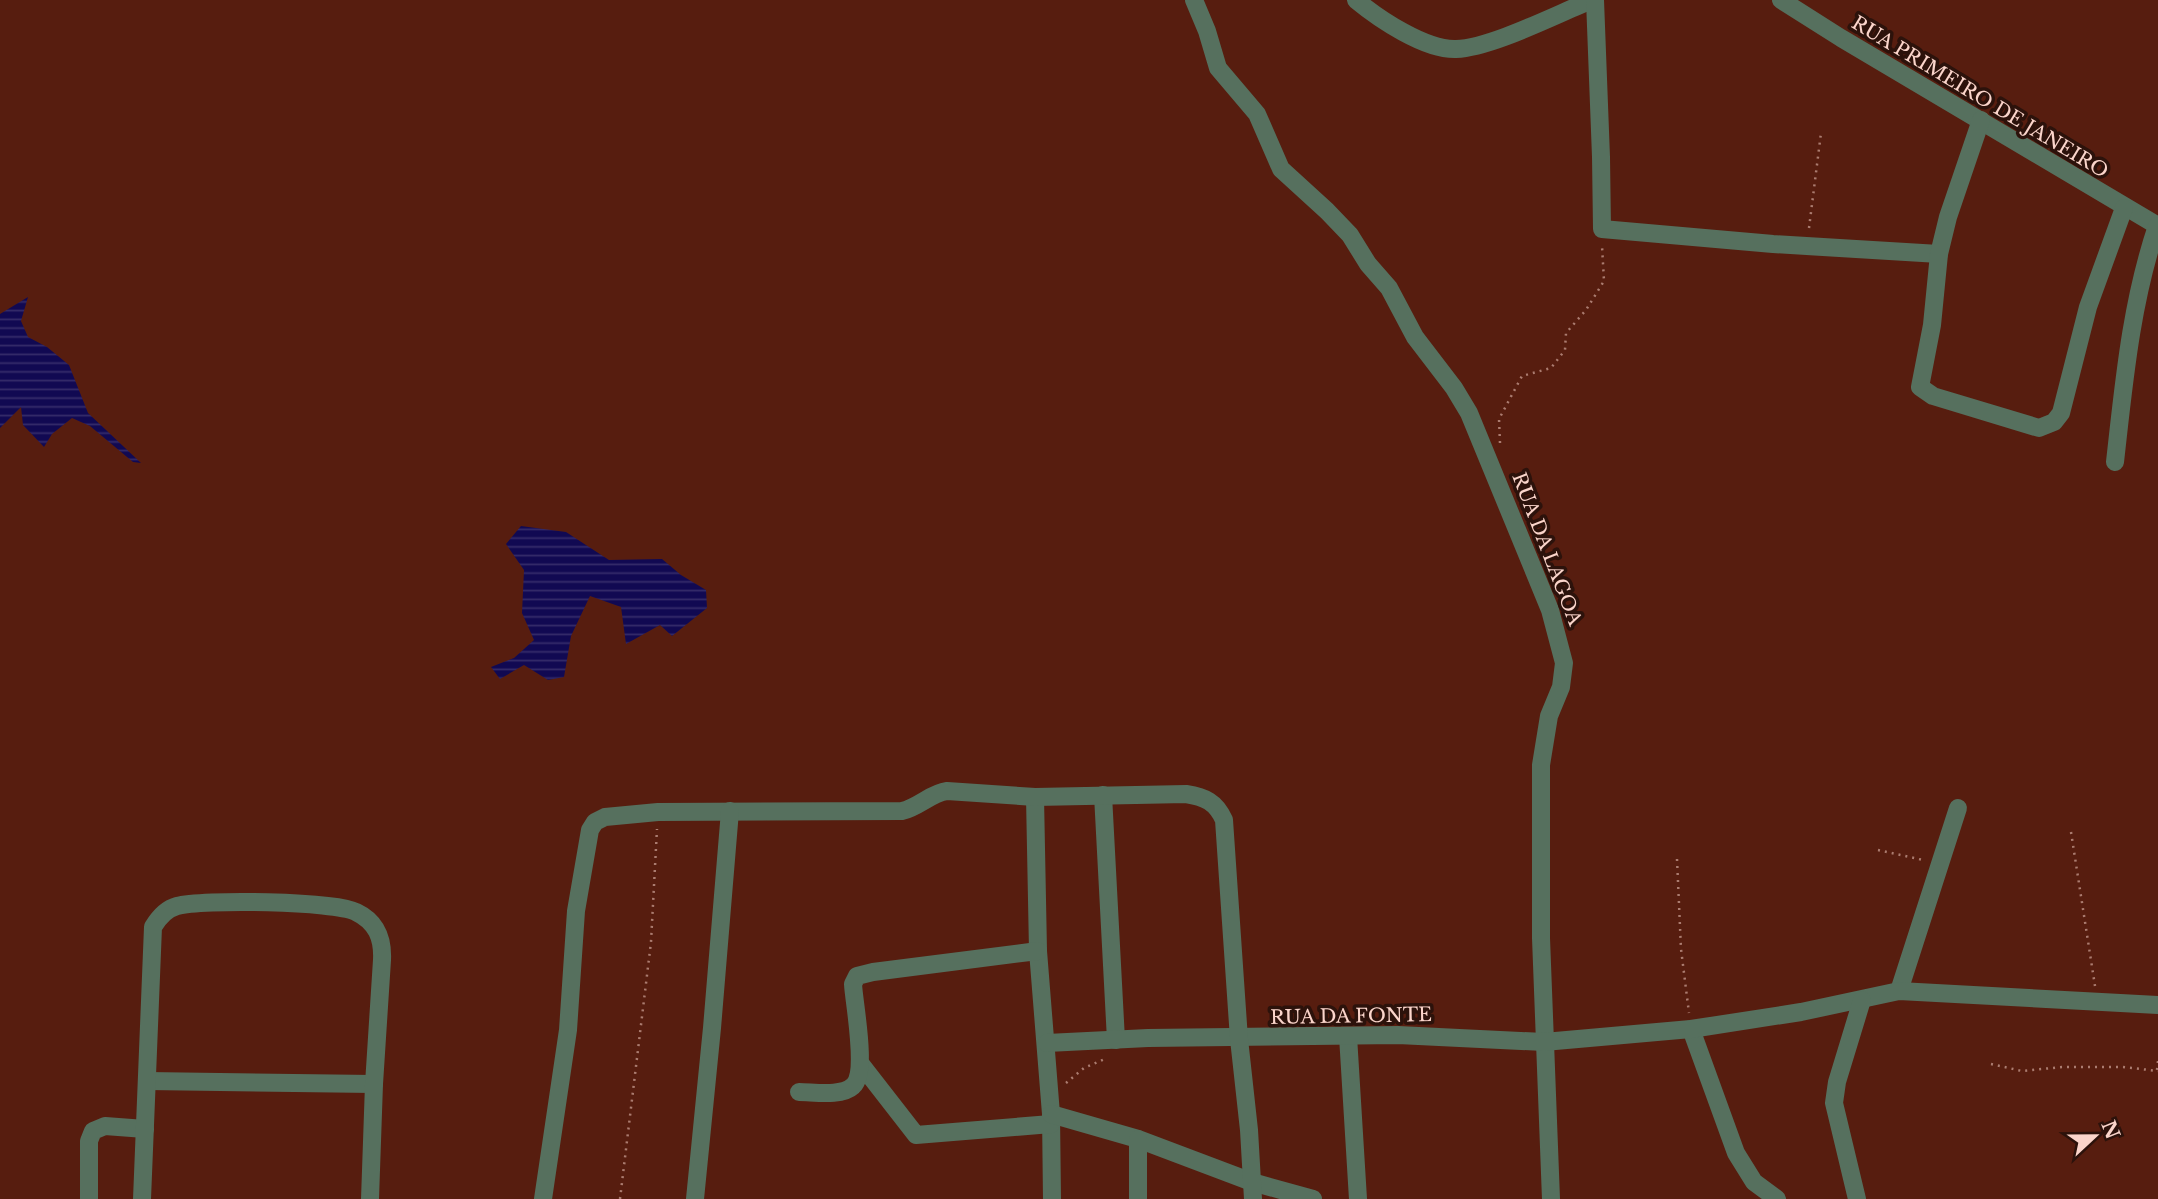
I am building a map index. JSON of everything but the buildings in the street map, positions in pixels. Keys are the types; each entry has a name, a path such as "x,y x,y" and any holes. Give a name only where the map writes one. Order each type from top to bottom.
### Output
{"street":[{"path":"1356,0 1402,31 1434,46 1456,49 1488,42 1594,0 1602,229 1939,254"},
{"name":"RUA PRIMEIRO DE JANEIRO","path":"1781,0 2157,226"},
{"name":"RUA DA LAGOA","path":"1195,3 1218,68 1256,114 1280,169 1350,235 1368,264 1389,288 1415,337 1461,399 1478,431 1550,610 1564,663 1561,687 1549,716 1541,765 1541,939 1551,1199"},
{"path":"1981,120 1948,217 1939,254 1932,325 1920,387 1933,396 2039,428 2054,422 2061,413 2088,307 2124,208"},
{"path":"2115,462 2130,330 2147,255 2157,226"},
{"path":"542,1199 568,1030 576,911 590,830 595,822 605,817 658,812 902,811 912,809 937,793 947,791 1035,797 1186,794 1211,801 1220,811 1224,820 1252,1190"},
{"path":"1103,795 1115,1047"},
{"path":"1035,797 1038,951 1051,1111 1052,1199"},
{"path":"1899,991 1958,808"},
{"path":"695,1199 730,810"},
{"path":"142,1199 153,927 159,917 176,906 207,902 344,907 356,912 374,926 383,943 370,1199"},
{"path":"799,1092 849,1089 857,1081 860,1063 853,984 857,976 1038,951"},
{"name":"RUA DA FONTE","path":"1047,1043 1115,1047 1239,1039 1348,1036 1457,1037 1544,1042 1691,1029 1862,1000 1899,991 2158,1005"},
{"path":"1857,1199 1834,1103 1840,1071 1862,1000"},
{"path":"1691,1029 1736,1153 1754,1182 1777,1199"},
{"path":"1348,1036 1358,1199"},
{"path":"860,1063 916,1135 1051,1111 1138,1139 1252,1190 1313,1199"},
{"path":"147,1081 374,1084"},
{"path":"89,1199 89,1141 93,1131 105,1126 145,1129"},
{"path":"1138,1139 1139,1199"}],"path":[{"path":"1807,245 1821,133"},
{"path":"1501,450 1499,419 1522,376 1551,368 1565,350 1566,333 1586,310 1604,281 1602,229"},
{"path":"620,1199 651,942 658,812"},
{"path":"2071,832 2098,1003"},
{"path":"1878,850 1940,863"},
{"path":"1677,859 1681,949 1691,1029"},
{"path":"1051,1111 1084,1068 1115,1047"},
{"path":"1991,1064 2022,1071 2062,1067 2157,1070 2158,1061"}],"shaded area":[{"path":"28,297 21,321 28,337 47,347 69,365 88,413 141,463 133,462 90,426 72,418 52,434 44,447 23,425 21,407 0,428 0,314"},
{"path":"521,526 566,532 609,560 662,559 681,575 706,590 707,608 672,636 660,625 626,644 621,607 590,596 571,636 564,677 548,680 524,665 500,679 491,667 514,658 534,640 522,613 524,570 506,544"}]}
